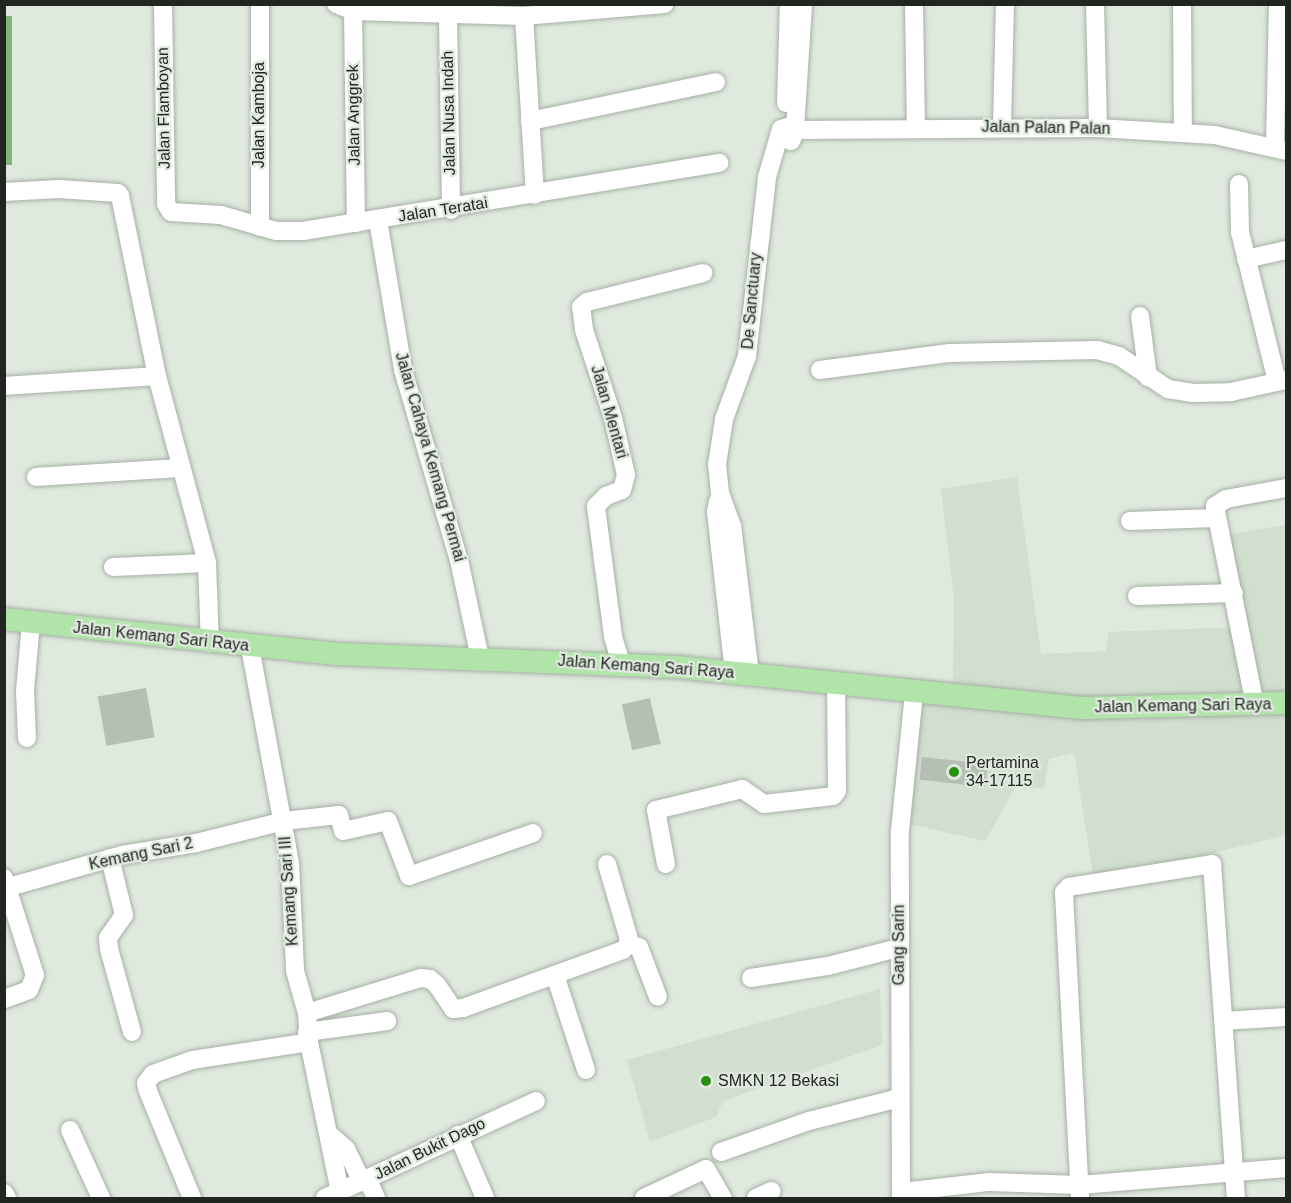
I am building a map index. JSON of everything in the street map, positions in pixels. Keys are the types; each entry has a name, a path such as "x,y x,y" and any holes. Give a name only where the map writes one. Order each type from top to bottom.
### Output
{"main road":[{"name":"Jalan Kemang Sari Raya","path":"4,619 250,647 335,654 621,663 1084,708 1287,703"}],"street":[{"name":"Jalan Flamboyan","path":"163,4 168,210"},
{"name":"Jalan Kamboja","path":"260,4 260,226"},
{"path":"350,7 448,16 524,16 603,6 664,4"},
{"path":"789,4 792,133"},
{"path":"792,133 803,4"},
{"path":"914,4 916,127"},
{"path":"1002,126 1005,4"},
{"path":"1095,4 1098,128"},
{"path":"1182,4 1183,132"},
{"path":"1278,4 1281,148"},
{"name":"Jalan Anggrek","path":"350,7 356,223"},
{"name":"Jalan Nusa Indah","path":"448,16 451,210"},
{"path":"524,16 535,195"},
{"path":"530,121 716,82"},
{"name":"Jalan Palan Palan","path":"792,133 916,127 1098,128 1183,132 1281,148"},
{"name":"De Sanctuary","path":"742,673 732,526 720,493 718,445 747,356 767,177 792,133"},
{"name":"Jalan Teratai","path":"168,210 221,215 260,226 303,231 451,210 719,163"},
{"path":"820,370 950,353 1097,350 1119,356 1168,389 1192,393 1231,392 1282,381 1240,232 1239,184"},
{"path":"4,192 59,189 118,193 156,376 179,468 207,563 210,643"},
{"name":"Jalan Cahaya Kemang Permai","path":"378,220 403,370 459,560 480,658"},
{"path":"1246,259 1287,250"},
{"name":"Jalan Mentari","path":"621,663 613,636 596,506 606,496 622,490 626,475 614,418 580,311 587,302 703,273"},
{"path":"1140,316 1148,377"},
{"path":"4,386 156,376"},
{"path":"36,477 179,468"},
{"path":"1255,705 1215,506 1219,501 1287,488"},
{"path":"1130,521 1216,518"},
{"path":"113,567 207,563"},
{"path":"1137,596 1234,593"},
{"path":"27,738 25,691 31,622"},
{"name":"Kemang Sari III","path":"250,647 284,822 290,863 291,941 307,1013 308,1037 330,1135 332,1195"},
{"path":"666,864 656,810 742,789 764,804 833,795 837,791 837,684"},
{"name":"Gang Sarin","path":"902,1195 898,948 900,831 914,693"},
{"name":"Kemang Sari 2","path":"7,883 110,858 284,822 339,815 343,831 388,821 409,876 533,833"},
{"path":"110,858 124,915 108,938 109,949 132,1032"},
{"path":"607,864 629,944"},
{"path":"1080,1192 1064,892 1069,887 1212,864 1236,1198"},
{"path":"4,999 35,984 33,964 7,883"},
{"path":"307,1013 421,978 437,985 453,1009 463,1008 623,950 629,944"},
{"path":"629,944 639,947 658,997"},
{"path":"751,978 828,966 898,948"},
{"path":"555,975 585,1070"},
{"path":"1224,1021 1287,1017"},
{"path":"192,1198 148,1091 146,1083 153,1074 192,1060 387,1021"},
{"path":"721,1152 809,1121 899,1098"},
{"name":"Jalan Bukit Dago","path":"332,1195 536,1101"},
{"path":"70,1130 101,1198"},
{"name":"Kemang Sari III","path":"330,1135 345,1149 376,1198"},
{"path":"458,1135 485,1198"},
{"path":"902,1195 989,1182 1080,1192 1235,1171 1287,1168"},
{"path":"646,1198 706,1169 723,1198"},
{"path":"4,1193 7,1198"}],"shaded area":[{"path":"4,16 12,16 12,165 4,165"},
{"path":"1017,477 1041,654 1106,651 1109,632 1237,627 1222,535 1286,525 1286,835 1094,882 1074,753 1049,759 1044,788 1015,788 985,841 896,821 907,678 953,683 954,599 941,489"},
{"name":"SMKN 12 Bekasi","path":"880,989 882,1045 723,1101 716,1117 650,1142 627,1060"}],"building":[{"path":"146,688 155,737 106,746 98,697"},
{"path":"650,698 661,744 632,750 622,705"},
{"name":"Pertamina 34-17115","path":"922,757 988,764 985,787 920,780"}],"place":[{"name":"Pertamina 34-17115","path":"954,772"},
{"name":"SMKN 12 Bekasi","path":"706,1081"}]}
